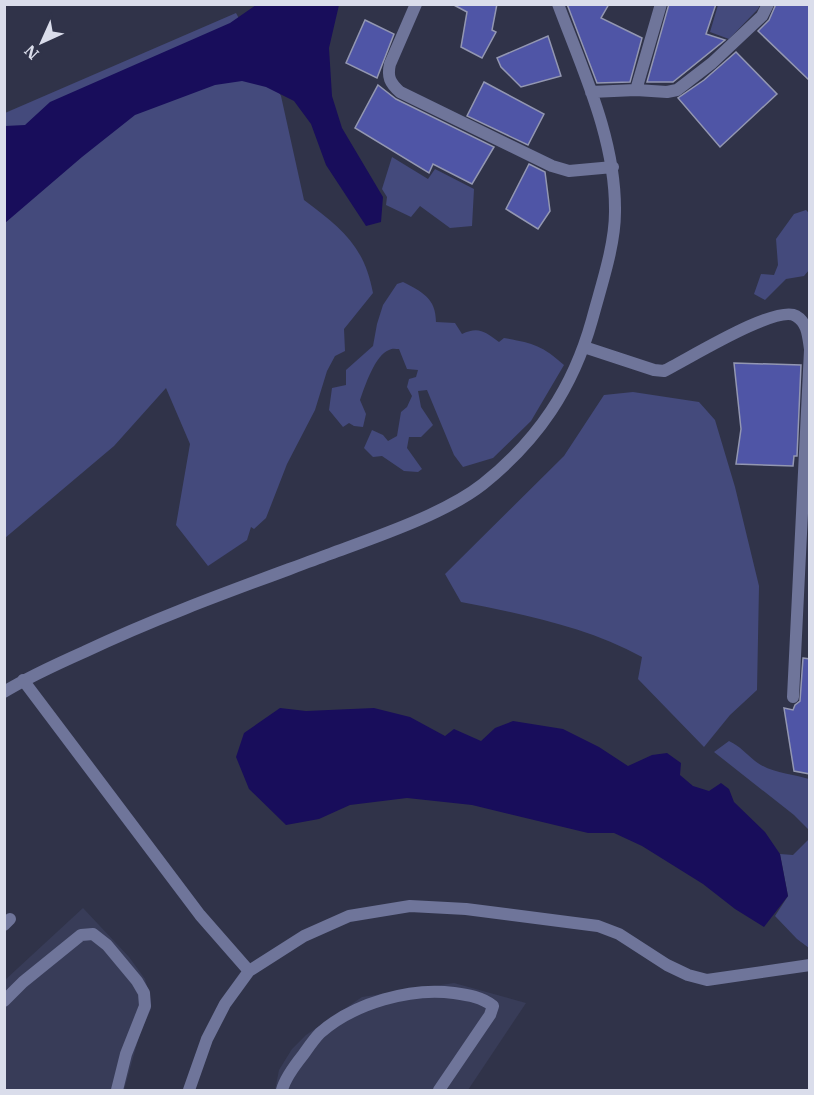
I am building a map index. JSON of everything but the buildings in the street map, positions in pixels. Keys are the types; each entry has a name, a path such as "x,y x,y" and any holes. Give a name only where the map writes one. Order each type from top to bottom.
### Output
{"street":[{"path":"416,4 390,64 388,74 392,84 400,92 552,166 569,171 613,167"},
{"path":"4,692 23,680 138,626 361,543 445,508 481,485 513,458 546,420 571,377 584,347 608,260 615,214 613,167 591,92 558,4"},
{"path":"636,90 661,4"},
{"path":"591,92 677,90 712,63 762,16 768,4"},
{"path":"584,347 654,370 664,371 758,321 779,314 794,314 803,321 810,349 793,697"},
{"path":"23,680 200,915 249,971"},
{"path":"189,1090 207,1039 225,1004 249,971 304,936 349,916 410,906 466,909 598,926 619,934 667,965 688,975 707,980 810,964"},
{"path":"4,1001 81,934 93,934 99,938 137,981 144,993 145,1006 126,1054 117,1090"},
{"path":"282,1090 297,1062 320,1033 350,1013 382,999 438,991 487,1000 494,1006 490,1015 439,1090"}],"shaded area":[{"path":"718,4 760,5 729,39 710,32"},
{"path":"256,5 339,5 329,48 332,96 342,128 383,197 381,222 366,226 326,165 311,124 294,101 266,87 242,81 215,85 135,115 5,223 5,126 25,125 50,102 230,23"},
{"path":"236,13 281,96 304,200 349,239 364,262 373,293 344,329 345,351 335,356 327,371 315,410 287,464 266,518 254,529 251,527 247,540 208,566 176,525 190,444 166,388 114,446 5,538 5,113"},
{"path":"392,157 428,179 435,169 474,189 472,226 450,228 420,206 411,217 386,205 387,197 382,189"},
{"path":"806,210 809,213 809,270 804,276 786,279 765,300 754,294 761,274 774,275 778,265 776,239 794,214"},
{"path":"403,282 431,301 436,322 455,323 462,334 477,330 499,342 504,338 529,343 543,349 564,365 531,421 493,458 463,467 454,455 427,390 418,391 421,407 433,425 421,437 409,437 407,448 422,469 418,472 404,471 382,456 373,457 364,448 372,430 383,435 388,441 397,436 401,412 407,407 412,396 407,387 409,379 416,377 418,370 407,369 399,349 391,349 384,353 371,372 360,400 366,414 363,427 349,423 343,427 329,410 332,388 346,385 346,370 373,346 383,305 397,284"},
{"path":"633,392 699,402 715,420 735,487 759,586 757,690 730,715 704,747 638,679 642,657 599,637 577,630 531,617 461,602 445,574 564,456 604,395"},
{"path":"280,708 306,711 374,708 410,717 445,736 454,729 481,741 495,728 513,721 563,729 599,747 628,766 652,755 667,753 681,763 680,775 693,786 709,791 721,783 729,789 734,802 765,832 780,854 788,896 764,927 735,909 703,884 642,846 614,833 588,833 472,805 407,798 350,805 319,819 286,825 249,789 236,757 244,733"},
{"path":"729,741 767,768 809,779 809,830 794,815 714,752"},
{"path":"809,839 809,948 775,916 788,896 780,854 793,855"},
{"path":"83,908 129,957 145,979 150,997 151,1009 140,1033 124,1090 5,1090 5,980"},
{"path":"454,983 526,1003 468,1090 275,1090 279,1070 292,1049 306,1035 362,997"}]}
